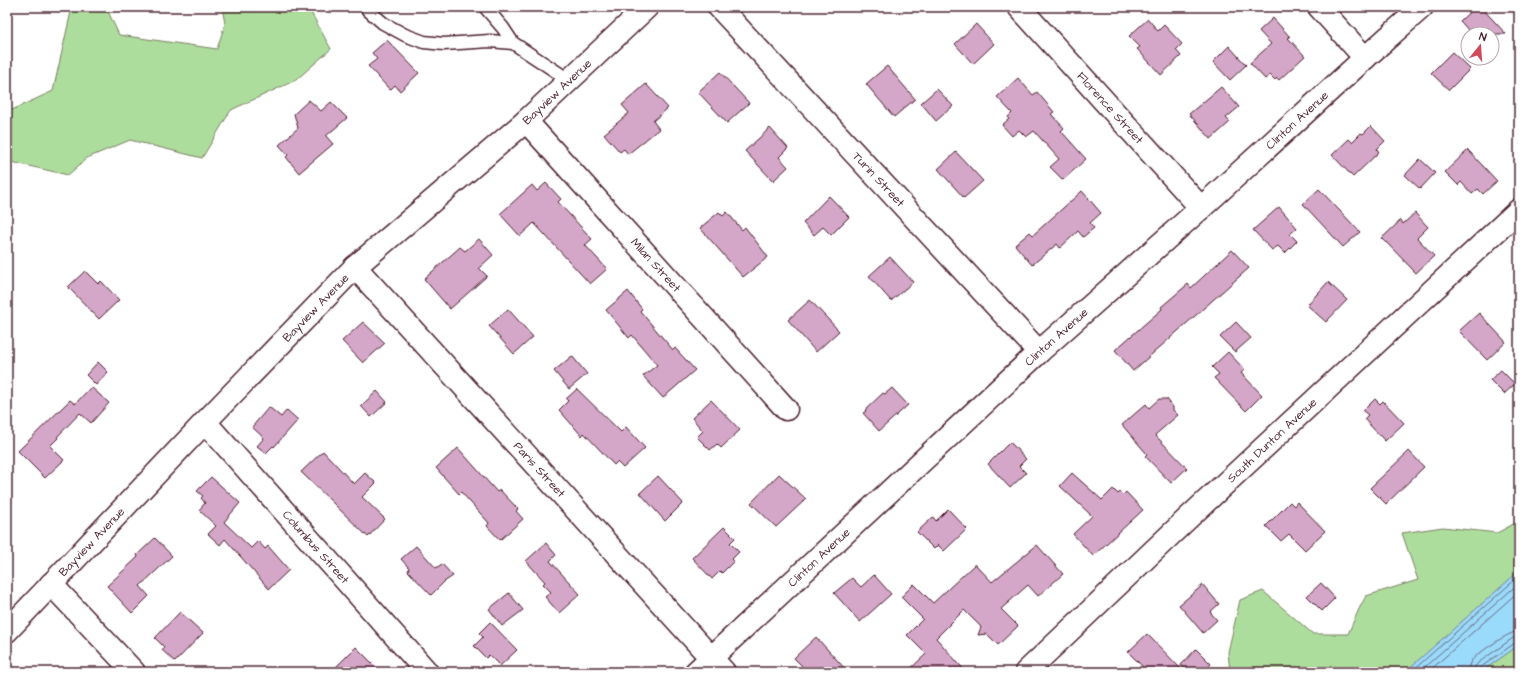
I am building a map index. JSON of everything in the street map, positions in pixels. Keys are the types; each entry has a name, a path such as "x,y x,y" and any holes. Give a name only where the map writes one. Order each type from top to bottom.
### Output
{"street":[{"name":"Bayview Avenue","path":"7,631 205,422 355,267 526,121 647,7"},
{"name":"Turin Street","path":"719,7 1039,352"},
{"name":"Florence Street","path":"1019,7 1201,208"},
{"path":"1319,7 1365,58"},
{"name":"Clinton Avenue","path":"710,667 1039,352 1201,208 1422,7"},
{"name":"Milan Street","path":"526,121 786,409"},
{"name":"South Dunton Avenue","path":"1026,672 1519,210"},
{"name":"Paris Street","path":"355,267 710,667"},
{"name":"Columbus Street","path":"205,422 427,672"},
{"path":"51,584 134,672"}],"lane":[{"path":"366,7 383,23 406,35 424,42 444,44 490,41 513,43"},
{"path":"485,7 503,28 513,43 569,80"}],"green space":[{"path":"72,7 106,7 119,35 217,49 225,24 222,7 308,7 331,49 296,80 231,110 202,158 130,140 87,158 68,175 7,161 7,105 12,110 53,91"},
{"path":"1519,521 1519,571 1405,672 1230,672 1228,652 1240,600 1263,591 1313,634 1348,634 1366,596 1418,580 1402,533 1443,527 1497,533"},
{"path":"1519,645 1519,672 1481,672"}],"water":[{"path":"1519,571 1519,645 1481,672 1405,672"}],"building":[{"path":"1475,7 1481,7 1499,26 1465,26 1460,21"},
{"path":"1273,18 1290,37 1288,38 1305,56 1279,80 1277,78 1275,80 1270,75 1265,79 1250,63 1271,44 1259,31"},
{"path":"1148,19 1158,31 1164,25 1182,44 1176,50 1181,56 1161,75 1137,49 1140,47 1129,36"},
{"path":"976,24 994,44 973,64 955,44"},
{"path":"1500,28 1506,34 1500,34"},
{"path":"387,40 419,73 400,91 395,85 390,90 368,66 377,59 372,53"},
{"path":"1229,46 1246,65 1230,80 1213,62"},
{"path":"1452,52 1460,60 1460,66 1467,66 1470,69 1449,90 1431,73"},
{"path":"887,66 915,99 894,117 866,84"},
{"path":"720,72 749,103 727,123 698,92"},
{"path":"1018,78 1033,95 1037,92 1054,112 1051,114 1064,128 1061,131 1086,159 1063,180 1050,167 1059,159 1034,131 1026,137 1019,130 1012,136 1002,125 1009,119 1008,117 1012,113 997,97"},
{"path":"646,84 668,108 653,121 659,129 628,154 624,149 620,152 604,134 629,113 622,105"},
{"path":"1221,87 1239,107 1226,118 1230,122 1211,139 1189,114"},
{"path":"937,89 953,106 936,121 921,103"},
{"path":"309,100 321,111 331,102 347,118 326,136 333,144 299,173 286,157 288,155 279,145 298,128 294,114"},
{"path":"1371,126 1385,141 1377,149 1379,152 1353,177 1332,155 1349,139 1352,142"},
{"path":"770,128 788,148 779,157 788,167 773,181 745,151"},
{"path":"1468,150 1497,181 1483,194 1478,189 1472,194 1461,182 1458,185 1445,172"},
{"path":"956,152 983,181 964,198 938,169"},
{"path":"1420,159 1435,173 1420,189 1405,175"},
{"path":"546,183 561,199 558,202 592,239 585,245 607,269 590,284 534,223 520,236 500,214 532,185 537,191"},
{"path":"1319,189 1360,232 1343,247 1303,204"},
{"path":"1082,191 1101,213 1090,223 1094,228 1083,237 1078,231 1060,248 1057,244 1032,265 1015,245 1030,232 1033,235"},
{"path":"829,196 849,217 831,235 823,227 814,235 803,223"},
{"path":"1279,207 1297,228 1290,234 1297,241 1285,253 1278,246 1272,250 1253,230"},
{"path":"719,212 723,216 727,212 742,230 745,227 768,257 743,277 700,228"},
{"path":"1415,213 1428,227 1417,238 1434,256 1416,273 1382,238 1401,220 1403,224"},
{"path":"479,239 493,255 479,268 487,276 450,309 424,279 460,247 465,251"},
{"path":"1232,250 1249,268 1133,371 1115,350 1162,309 1161,307 1188,284 1191,288"},
{"path":"890,257 913,282 891,301 869,276"},
{"path":"85,271 98,284 101,281 119,300 99,319 68,287"},
{"path":"1328,282 1347,300 1326,322 1307,305"},
{"path":"628,291 642,309 640,311 673,350 675,348 695,370 663,398 643,376 657,365 632,335 629,338 606,310"},
{"path":"810,300 839,331 816,352 788,320"},
{"path":"508,309 533,337 514,354 489,326"},
{"path":"1479,313 1506,342 1487,360 1459,331"},
{"path":"363,322 385,343 363,363 342,341"},
{"path":"1236,322 1251,338 1235,352 1220,337"},
{"path":"1228,352 1245,370 1241,373 1262,395 1246,411 1214,378 1219,374 1212,367"},
{"path":"572,356 587,374 569,389 554,371"},
{"path":"98,362 108,372 96,385 86,375"},
{"path":"1501,370 1515,384 1504,394 1490,380"},
{"path":"91,387 109,403 91,423 80,413 57,437 58,438 50,446 64,460 45,478 18,451 70,400 75,404"},
{"path":"892,388 908,405 879,431 863,413 883,393 885,394"},
{"path":"577,389 621,432 626,427 645,448 623,468 617,462 614,465 584,433 582,436 559,410 568,401 566,399"},
{"path":"377,391 387,402 371,417 361,406"},
{"path":"1159,399 1167,399 1173,407 1173,410 1178,415 1155,435 1187,468 1171,483 1145,456 1147,454 1122,425 1146,404 1149,408"},
{"path":"1375,399 1380,404 1383,401 1404,423 1385,441 1364,419 1368,415 1363,411"},
{"path":"711,400 740,430 721,448 717,444 710,450 697,437 703,431 692,418"},
{"path":"269,407 281,417 287,410 298,420 274,447 273,446 266,453 257,446 264,438 252,427"},
{"path":"1010,442 1026,459 1019,466 1026,473 1010,488 988,464"},
{"path":"458,448 497,492 500,490 518,509 516,511 523,519 500,540 487,526 489,523 461,492 459,494 436,468"},
{"path":"323,451 354,484 365,473 376,483 362,497 385,519 368,537 301,472"},
{"path":"1409,451 1424,467 1386,504 1370,488"},
{"path":"1072,473 1102,500 1113,489 1118,494 1120,492 1123,495 1126,492 1143,510 1093,556 1073,534 1092,516 1060,486"},
{"path":"779,474 806,499 776,527 751,503"},
{"path":"658,476 683,503 665,521 640,493"},
{"path":"211,477 240,503 224,522 251,548 258,541 265,549 268,546 289,570 269,589 225,539 220,545 208,534 216,526 199,510 205,503 201,498 203,496 197,491"},
{"path":"1290,502 1294,506 1297,502 1325,531 1305,550 1289,534 1281,541 1266,526"},
{"path":"948,509 967,529 944,551 938,545 934,549 917,532 933,517 936,521"},
{"path":"724,527 735,538 730,543 739,552 732,559 734,561 722,573 720,571 712,579 692,558"},
{"path":"155,538 172,556 140,586 149,596 132,613 107,586 138,557 137,555"},
{"path":"546,543 556,555 550,561 580,594 559,613 545,597 551,592 543,584 545,582 526,561"},
{"path":"1037,545 1063,574 1038,596 1028,585 1001,609 1018,626 998,645 987,634 978,635 981,627 964,610 936,638 966,672 907,672 926,654 907,635 923,619 901,597 914,584 933,603 975,564 992,582"},
{"path":"416,546 436,568 442,564 453,576 444,582 431,595 408,571 409,568 401,559"},
{"path":"874,575 891,594 860,622 834,593 852,578 861,587"},
{"path":"1321,583 1335,598 1322,611 1307,596"},
{"path":"1203,585 1219,604 1210,612 1217,620 1203,633 1179,605"},
{"path":"509,593 523,610 502,626 489,609"},
{"path":"180,612 203,633 175,662 162,650 164,647 155,638"},
{"path":"490,622 517,650 500,666 489,655 486,658 474,646 483,637 479,633"},
{"path":"1147,634 1184,672 1148,672 1128,652"},
{"path":"816,637 848,672 808,672 794,658"},
{"path":"356,647 381,672 331,672"},
{"path":"1196,649 1211,664 1204,672 1189,672 1181,665"}]}
